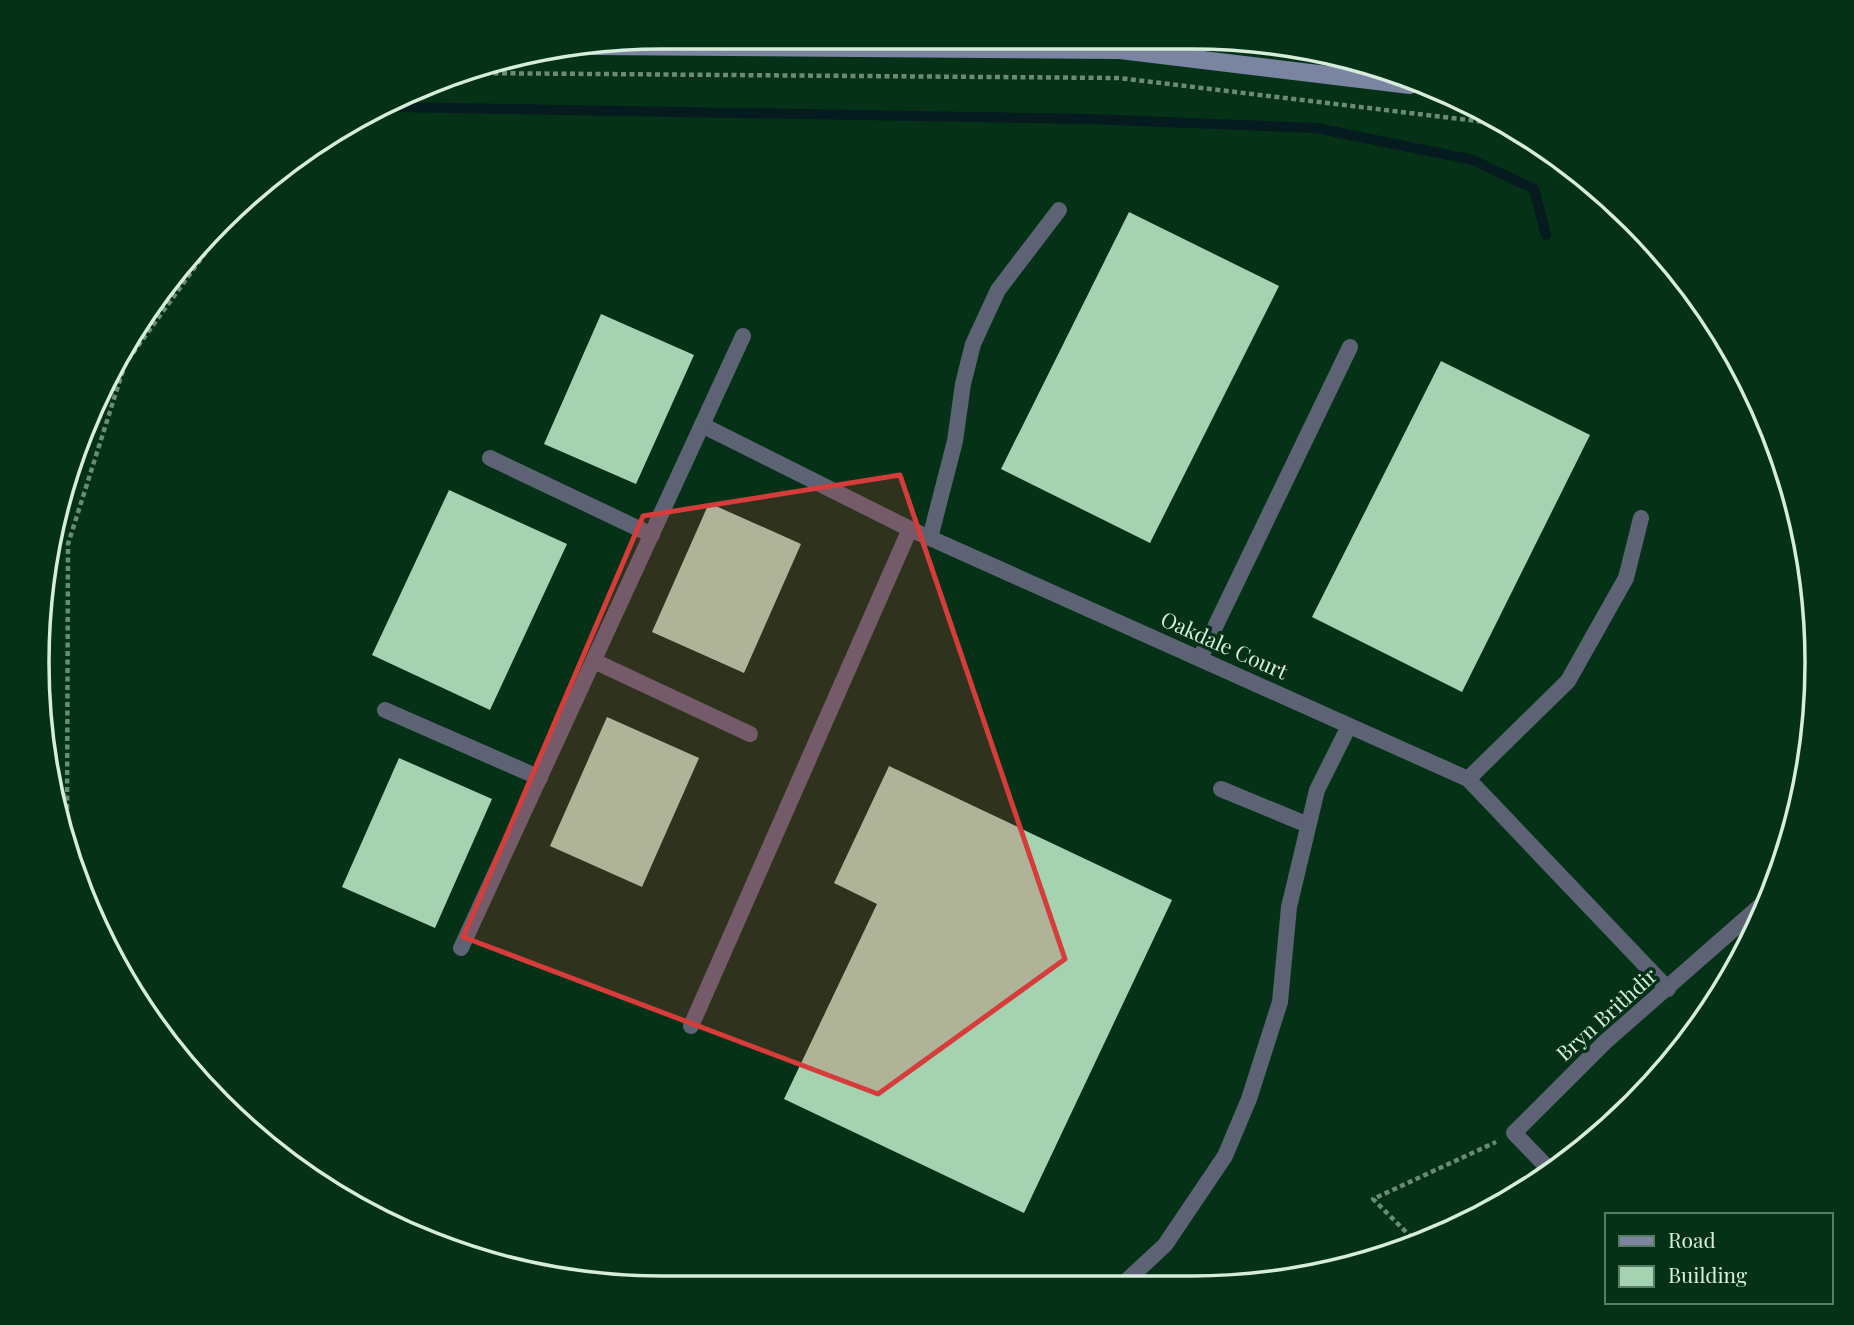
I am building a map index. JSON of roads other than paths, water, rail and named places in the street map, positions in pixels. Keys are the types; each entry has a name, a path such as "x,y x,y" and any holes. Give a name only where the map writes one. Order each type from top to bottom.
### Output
{"main road":[{"path":"909,49 1121,51 1391,83"}],"lane":[{"path":"930,538 954,441 963,384 973,344 998,290 1059,210"},
{"path":"461,948 743,336"},
{"path":"1200,659 1350,347"},
{"name":"Oakdale Court","path":"702,425 910,529 1468,779 1668,989"},
{"path":"490,458 652,535"},
{"path":"1468,779 1567,681 1626,578 1641,518"},
{"path":"691,1026 910,529"},
{"path":"594,661 750,733"},
{"path":"385,710 540,778"},
{"path":"1132,1276 1165,1245 1225,1156 1250,1099 1280,1002 1289,907 1317,790 1349,726"},
{"path":"1220,789 1308,825"},
{"name":"Bryn Brithdir","path":"1544,1164 1514,1133 1605,1042 1750,915"}],"waterway":[{"path":"402,107 1090,119 1316,128 1473,160 1534,189 1546,235"}]}
